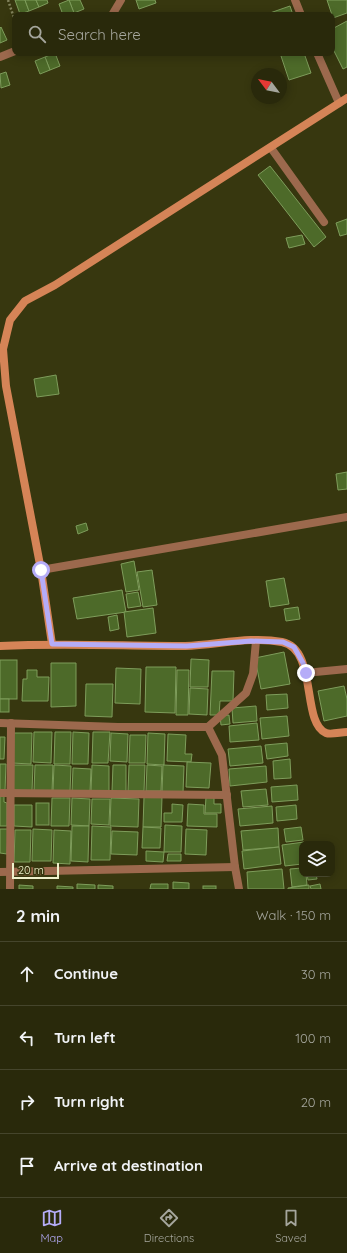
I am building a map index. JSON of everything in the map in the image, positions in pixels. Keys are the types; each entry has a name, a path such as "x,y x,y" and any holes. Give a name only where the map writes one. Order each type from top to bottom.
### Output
{"street":[{"path":"114,12 121,0"},
{"path":"294,0 300,12"},
{"path":"0,57 12,52"},
{"path":"318,56 339,103"},
{"path":"52,644 41,570 6,386 2,349 10,320 25,301 55,285 347,98"},
{"path":"271,148 324,222"},
{"path":"41,570 347,517"},
{"path":"0,723 118,727 208,727 246,693 254,674 256,641"},
{"path":"0,646 52,644 187,646 256,641 283,642 294,647 303,663 313,714 320,728 326,733 347,732"},
{"path":"306,673 347,669"},
{"path":"10,889 11,723"},
{"path":"208,727 222,755 235,867 240,889"},
{"path":"0,793 227,795"},
{"path":"0,872 235,867"}],"path":[{"path":"8,0 12,12"}],"building":[{"path":"15,0 25,0 29,11 19,12"},
{"path":"25,0 36,0 39,7 29,11"},
{"path":"36,0 47,0 48,3 39,7"},
{"path":"69,0 80,0 84,9 74,12"},
{"path":"69,0 74,12 62,12 59,4"},
{"path":"136,0 155,0 156,3 139,9"},
{"path":"327,0 347,0 347,13 335,17 335,12 331,12"},
{"path":"290,6 292,12 273,12"},
{"path":"347,21 347,67 343,69 335,53 335,27"},
{"path":"1,27 7,40 0,43 0,28"},
{"path":"56,56 60,66 50,70 45,57"},
{"path":"281,56 305,56 311,73 289,80 287,68 285,68"},
{"path":"45,57 50,70 40,74 35,61"},
{"path":"6,72 10,85 1,88 0,74"},
{"path":"270,166 326,237 314,247 258,175"},
{"path":"347,219 347,234 340,236 336,223"},
{"path":"302,235 305,244 289,248 286,238"},
{"path":"56,375 59,394 37,397 34,379"},
{"path":"347,472 347,489 338,490 336,474"},
{"path":"86,523 88,530 78,534 76,526"},
{"path":"134,561 139,590 126,592 121,564"},
{"path":"152,570 157,605 143,607 137,572"},
{"path":"284,578 289,604 270,607 266,581"},
{"path":"122,590 126,612 77,619 73,598"},
{"path":"138,592 141,606 128,608 126,594"},
{"path":"298,607 300,619 286,621 284,609"},
{"path":"153,608 156,633 127,637 124,612"},
{"path":"117,615 119,629 110,631 108,617"},
{"path":"284,652 290,684 261,689 255,658"},
{"path":"191,659 209,660 208,687 190,687"},
{"path":"0,660 17,660 17,699 0,699"},
{"path":"51,663 76,663 76,706 51,707"},
{"path":"146,667 176,667 175,713 145,712"},
{"path":"116,668 141,669 140,704 115,703"},
{"path":"27,670 37,670 37,677 49,677 48,701 22,701 23,679 27,679"},
{"path":"177,670 189,670 188,715 176,715"},
{"path":"212,671 234,671 233,701 220,701 219,715 210,715"},
{"path":"86,684 113,684 112,717 85,716"},
{"path":"344,686 347,699 347,716 324,721 318,691"},
{"path":"190,688 208,689 207,715 189,714"},
{"path":"287,694 288,708 267,710 266,695"},
{"path":"0,699 9,699 9,712 0,712"},
{"path":"256,706 257,721 233,723 232,708"},
{"path":"229,715 230,724 221,725 220,716"},
{"path":"287,716 289,736 262,739 260,718"},
{"path":"257,723 259,740 230,742 229,726"},
{"path":"34,732 52,732 51,763 33,762"},
{"path":"55,732 71,732 70,764 54,764"},
{"path":"73,732 89,733 88,764 72,764"},
{"path":"93,732 110,732 108,763 92,763"},
{"path":"13,733 32,733 31,764 12,763"},
{"path":"111,733 128,734 127,762 110,761"},
{"path":"148,733 165,734 164,765 147,764"},
{"path":"168,734 186,735 185,754 192,754 191,762 167,761"},
{"path":"130,735 146,735 145,763 129,763"},
{"path":"0,737 5,737 4,759 0,759"},
{"path":"287,743 288,756 267,759 265,745"},
{"path":"261,746 263,763 230,766 228,749"},
{"path":"290,759 291,778 274,779 273,761"},
{"path":"187,762 211,763 209,788 186,787"},
{"path":"0,764 6,764 5,791 0,791"},
{"path":"13,765 33,765 32,791 12,790"},
{"path":"35,765 53,765 52,792 34,791"},
{"path":"54,765 71,766 70,792 53,791"},
{"path":"92,765 109,766 109,792 91,791"},
{"path":"113,765 126,765 126,792 112,791"},
{"path":"129,765 145,765 144,791 128,791"},
{"path":"147,765 162,766 161,791 146,791"},
{"path":"163,765 184,766 183,793 162,792"},
{"path":"266,766 267,782 230,786 229,769"},
{"path":"73,768 91,769 90,792 72,792"},
{"path":"297,785 298,800 272,802 271,787"},
{"path":"266,789 268,805 243,807 241,791"},
{"path":"0,796 4,796 4,802 7,803 7,826 0,826"},
{"path":"144,797 162,797 161,827 143,827"},
{"path":"206,797 214,797 214,804 221,804 221,813 205,813"},
{"path":"52,798 70,798 69,826 51,826"},
{"path":"72,798 90,799 89,826 71,825"},
{"path":"111,798 139,799 138,827 110,826"},
{"path":"92,799 110,799 109,825 91,824"},
{"path":"36,803 49,803 49,825 36,825"},
{"path":"172,804 183,805 182,822 164,822 164,813 172,813"},
{"path":"188,804 204,805 204,814 217,814 217,827 187,826"},
{"path":"14,805 32,805 32,827 14,826"},
{"path":"296,805 297,819 277,821 276,807"},
{"path":"272,806 273,823 240,826 238,809"},
{"path":"165,825 182,826 181,852 164,852"},
{"path":"72,826 89,826 88,862 71,861"},
{"path":"92,826 111,827 110,860 91,860"},
{"path":"143,827 161,828 160,848 142,848"},
{"path":"301,827 303,840 286,842 284,829"},
{"path":"278,828 279,847 243,850 241,831"},
{"path":"0,829 8,829 7,854 0,853"},
{"path":"33,829 52,830 51,861 32,861"},
{"path":"186,829 207,830 206,855 185,854"},
{"path":"15,830 31,830 30,862 14,862"},
{"path":"54,830 71,831 70,864 53,863"},
{"path":"112,831 138,832 137,855 111,854"},
{"path":"299,843 299,864 285,866 282,845"},
{"path":"279,847 281,864 244,869 242,851"},
{"path":"146,851 164,852 163,862 146,861"},
{"path":"168,854 181,854 181,861 167,861"},
{"path":"299,868 299,877 306,877 307,885 292,887 290,869"},
{"path":"282,869 284,889 248,889 247,872"},
{"path":"308,877 317,877 317,879 308,880"},
{"path":"173,882 189,883 189,889 173,889"},
{"path":"77,884 95,885 95,889 77,889"},
{"path":"151,884 168,884 168,889 150,889"},
{"path":"320,884 321,889 311,889 310,886"},
{"path":"19,885 33,886 33,889 19,889"},
{"path":"98,885 113,886 113,889 98,889"},
{"path":"309,885 309,889 288,889 288,888"},
{"path":"57,886 73,887 73,889 57,889"},
{"path":"203,886 216,886 216,889 203,889"}],"route":[{"path":"41,570 52,644 187,646 251,641 283,642 294,647 303,663 306,673"}]}
